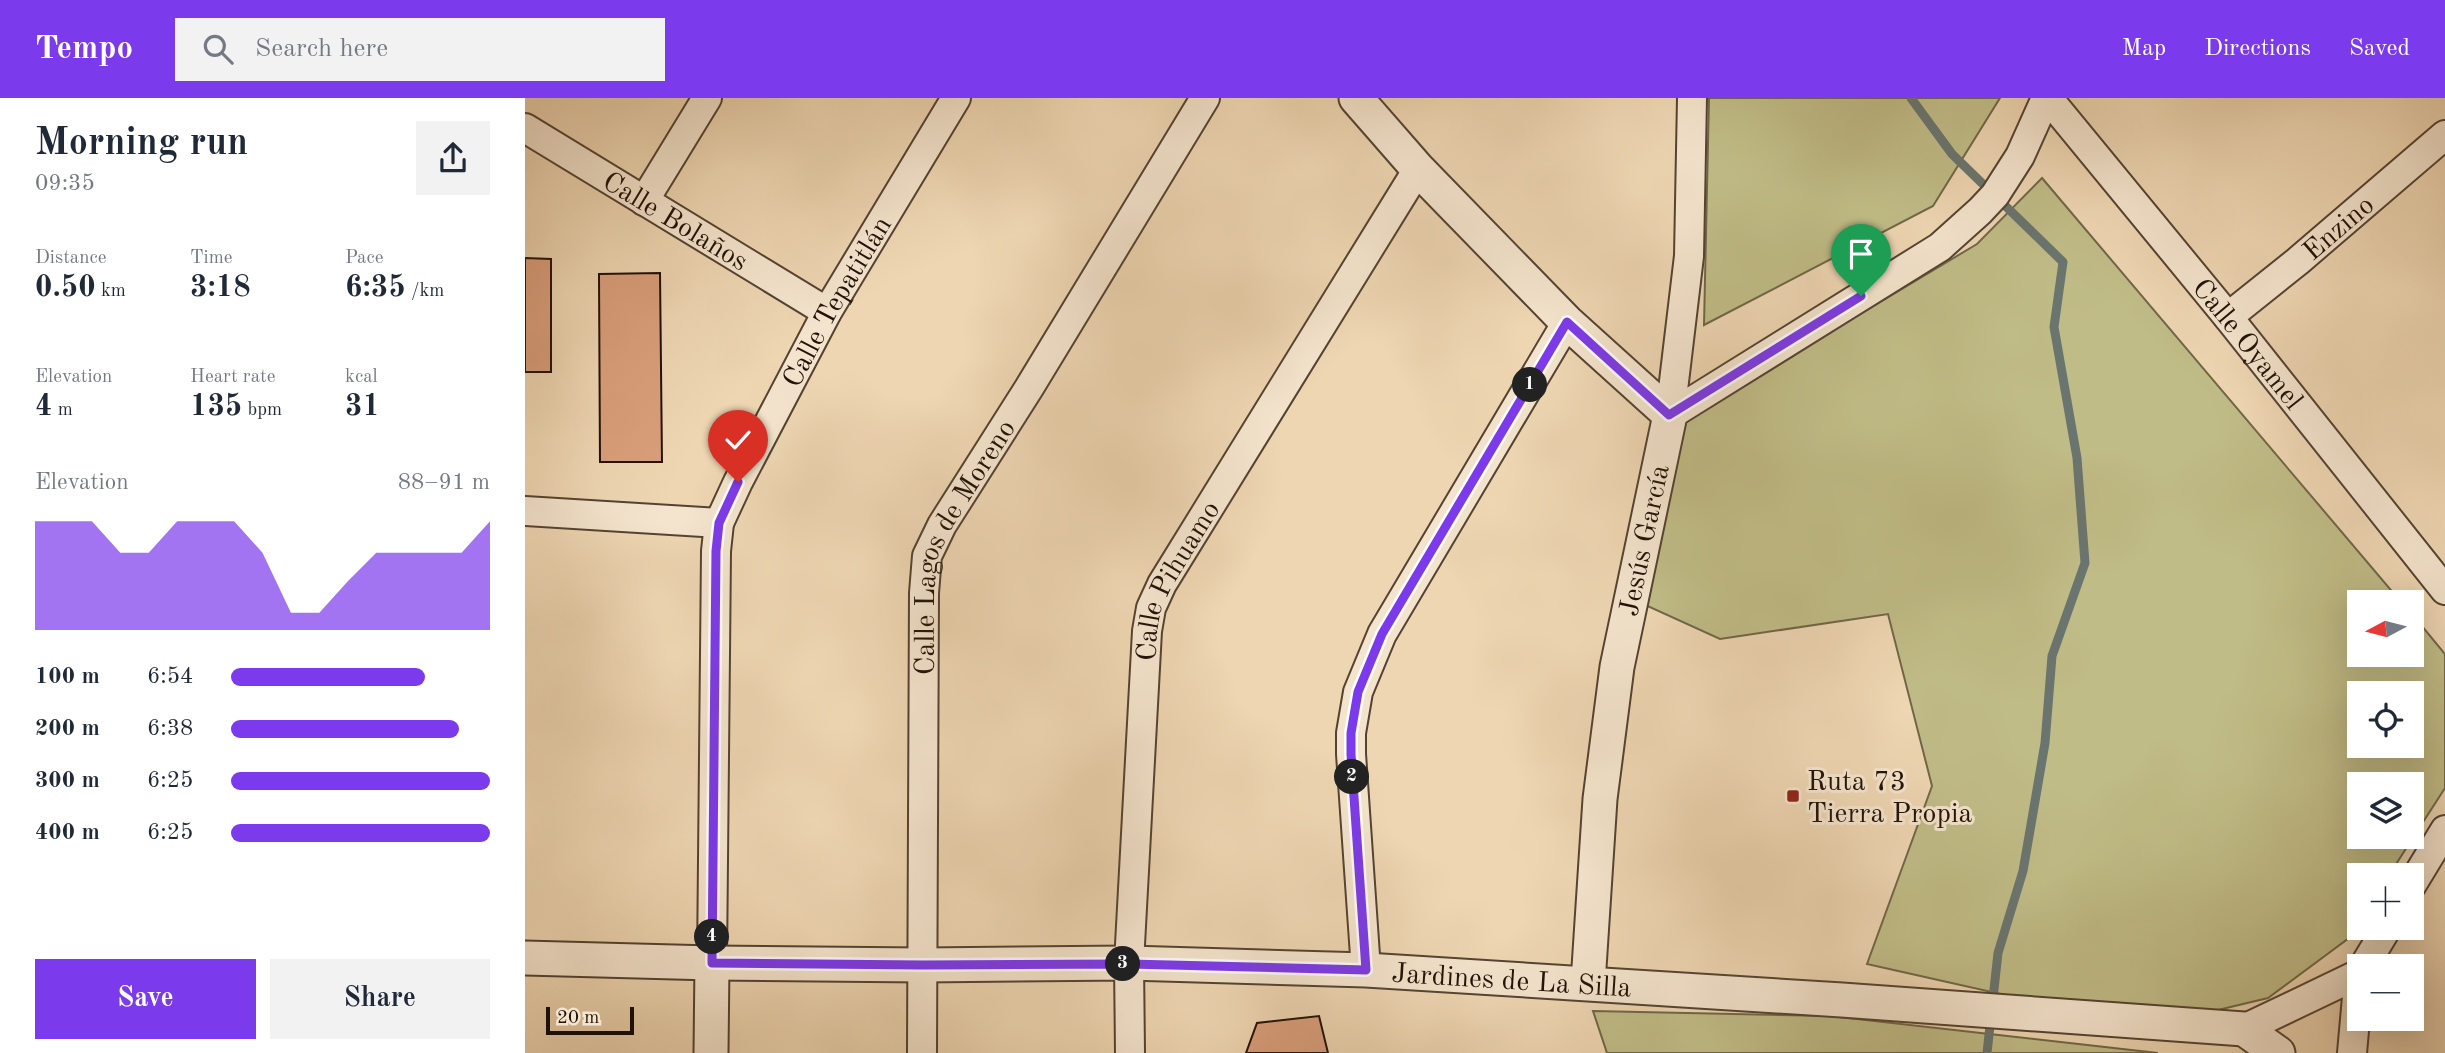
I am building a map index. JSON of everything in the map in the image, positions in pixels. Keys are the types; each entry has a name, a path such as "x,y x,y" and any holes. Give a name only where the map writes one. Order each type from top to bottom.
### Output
{"street":[{"path":"644,201 706,98"},
{"name":"Calle Tepatitlán","path":"711,1053 716,551 719,523 827,312 956,98"},
{"name":"Calle Lagos de Moreno","path":"922,1053 924,593 927,556 941,525 1029,388 1205,98"},
{"path":"1356,98 1417,169 1567,322 1669,415 1940,247 1995,195 2020,156 2047,98"},
{"name":"Calle Oyamel","path":"2047,98 2228,317 2445,590"},
{"name":"Jesús García","path":"1588,983 1601,799 1617,667 1669,415 1689,256 1689,101"},
{"name":"Calle Bolaños","path":"525,128 827,312"},
{"name":"Enzino","path":"2228,317 2445,135"},
{"name":"Calle Pihuamo","path":"1130,1053 1129,964 1147,631 1151,608 1162,584 1417,169"},
{"path":"1366,970 1351,754 1351,733 1358,692 1382,634 1567,322"},
{"path":"525,511 719,523"},
{"path":"2424,865 2445,830"},
{"name":"Jardines de La Silla","path":"525,958 712,963 1129,964 1366,970 2244,1029"},
{"path":"2278,1053 2244,1029 2347,981"},
{"path":"2352,1053 2354,1031"}],"shaded area":[{"path":"1709,98 2000,98 1933,206 1704,325"},
{"path":"2042,178 2391,590 2347,590 2347,667 2424,667 2424,629 2445,654 2445,788 2424,821 2424,772 2347,772 2347,849 2406,849 2397,863 2347,863 2347,939 2268,998 2147,1027 1867,964 1932,786 1888,614 1720,639 1632,599 1683,420 1977,244"},
{"path":"1593,1011 1830,1016 2158,1053 1607,1053"}],"building":[{"path":"525,258 551,259 551,372 525,372"},
{"path":"660,273 662,462 600,462 599,274"},
{"path":"1319,1016 1328,1053 1246,1053 1257,1023"}],"waterway":[{"path":"1911,98 1952,154 2063,262 2054,327 2077,458 2085,563 2052,656 2045,743 2023,871 1998,953 1987,1053"}],"place":[{"name":"Ruta 73 Tierra Propia","path":"1793,796"}],"route":[{"path":"738,482 719,523 716,551 712,963 1129,964 1366,970 1351,754 1351,733 1358,692 1382,634 1567,322 1669,415 1861,296"}]}
